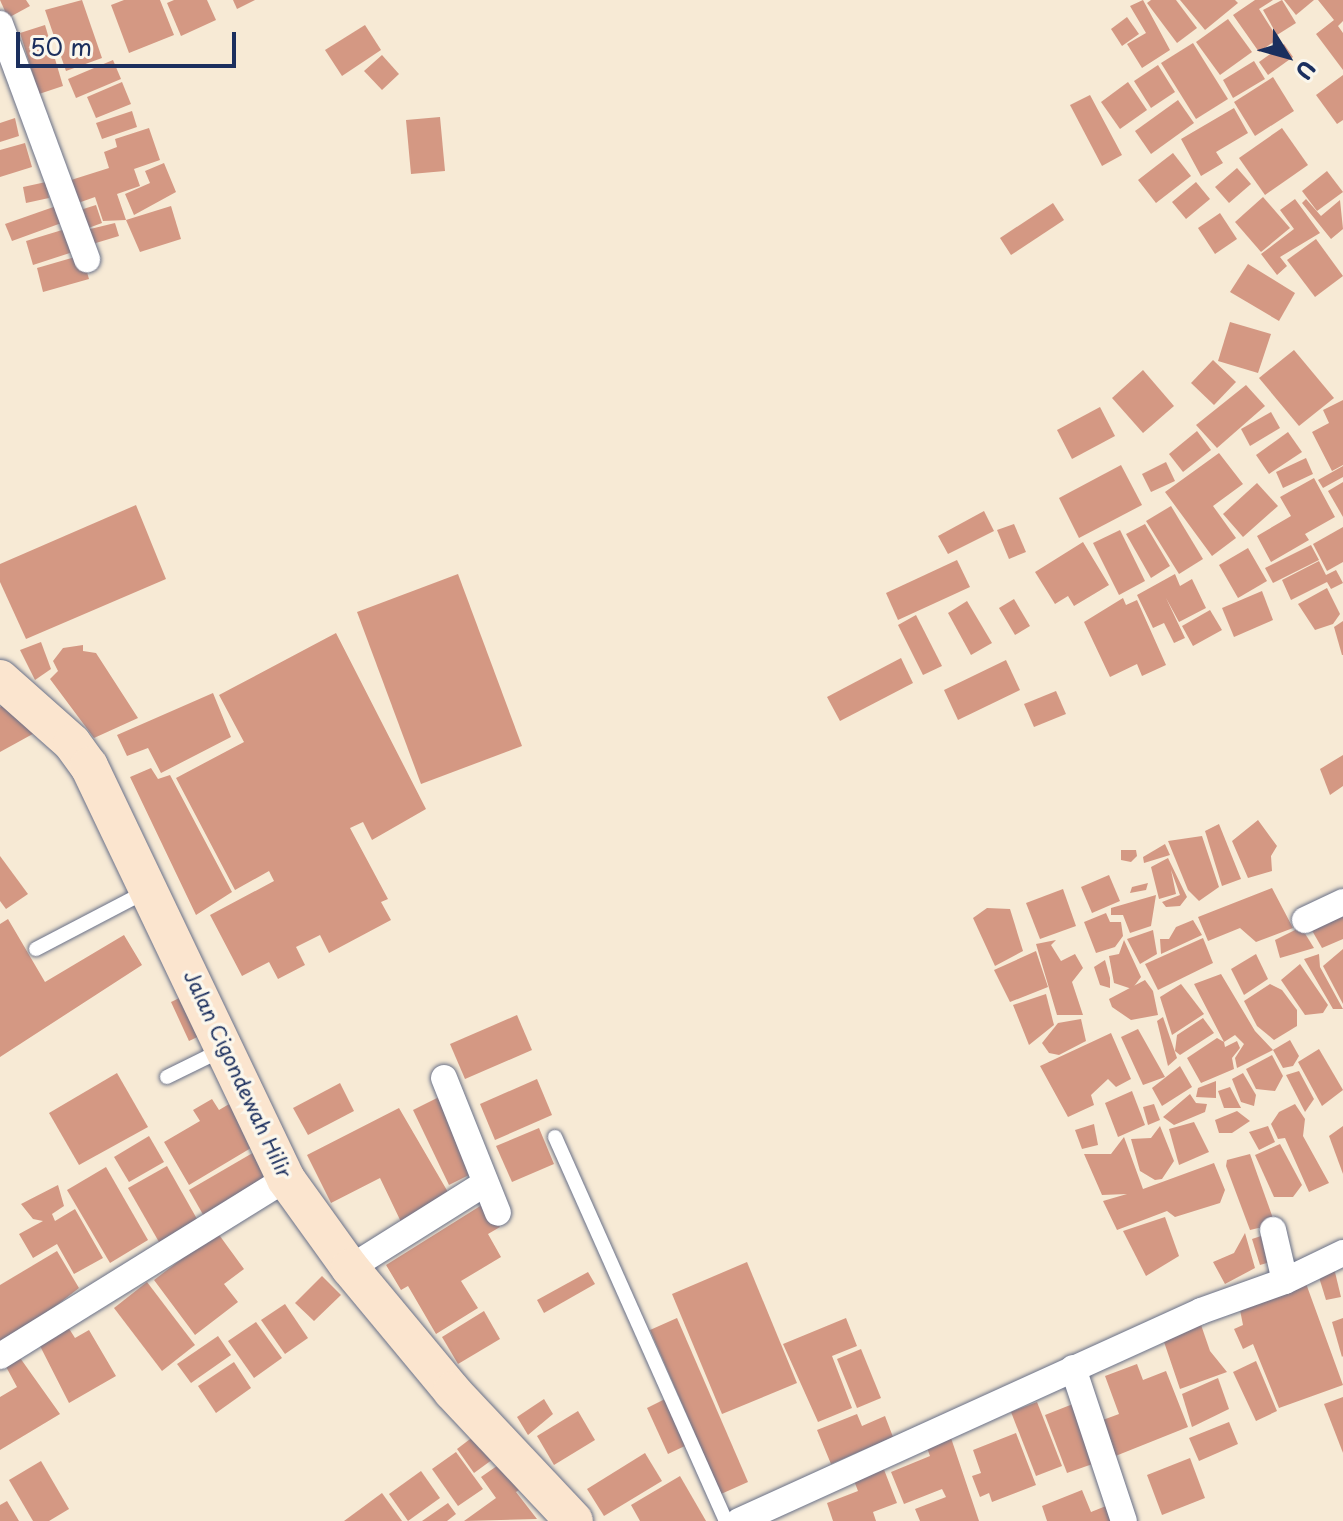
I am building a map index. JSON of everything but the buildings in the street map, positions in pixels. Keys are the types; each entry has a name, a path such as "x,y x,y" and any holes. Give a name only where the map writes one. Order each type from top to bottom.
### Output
{"street":[{"path":"0,24 87,259"},
{"name":"Jalan Cigondewah Hilir","path":"0,679 72,743 89,766 286,1179 350,1268 452,1391 574,1521"},
{"path":"1305,920 1343,902"},
{"path":"444,1078 498,1213"},
{"path":"0,1356 286,1179"},
{"path":"350,1268 484,1184"},
{"path":"1273,1230 1285,1281"},
{"path":"739,1521 1201,1311 1285,1281 1343,1253"},
{"path":"1073,1368 1124,1521"}],"lane":[{"path":"36,949 150,889"},
{"path":"167,1077 225,1049"},
{"path":"555,1137 726,1521"}]}
